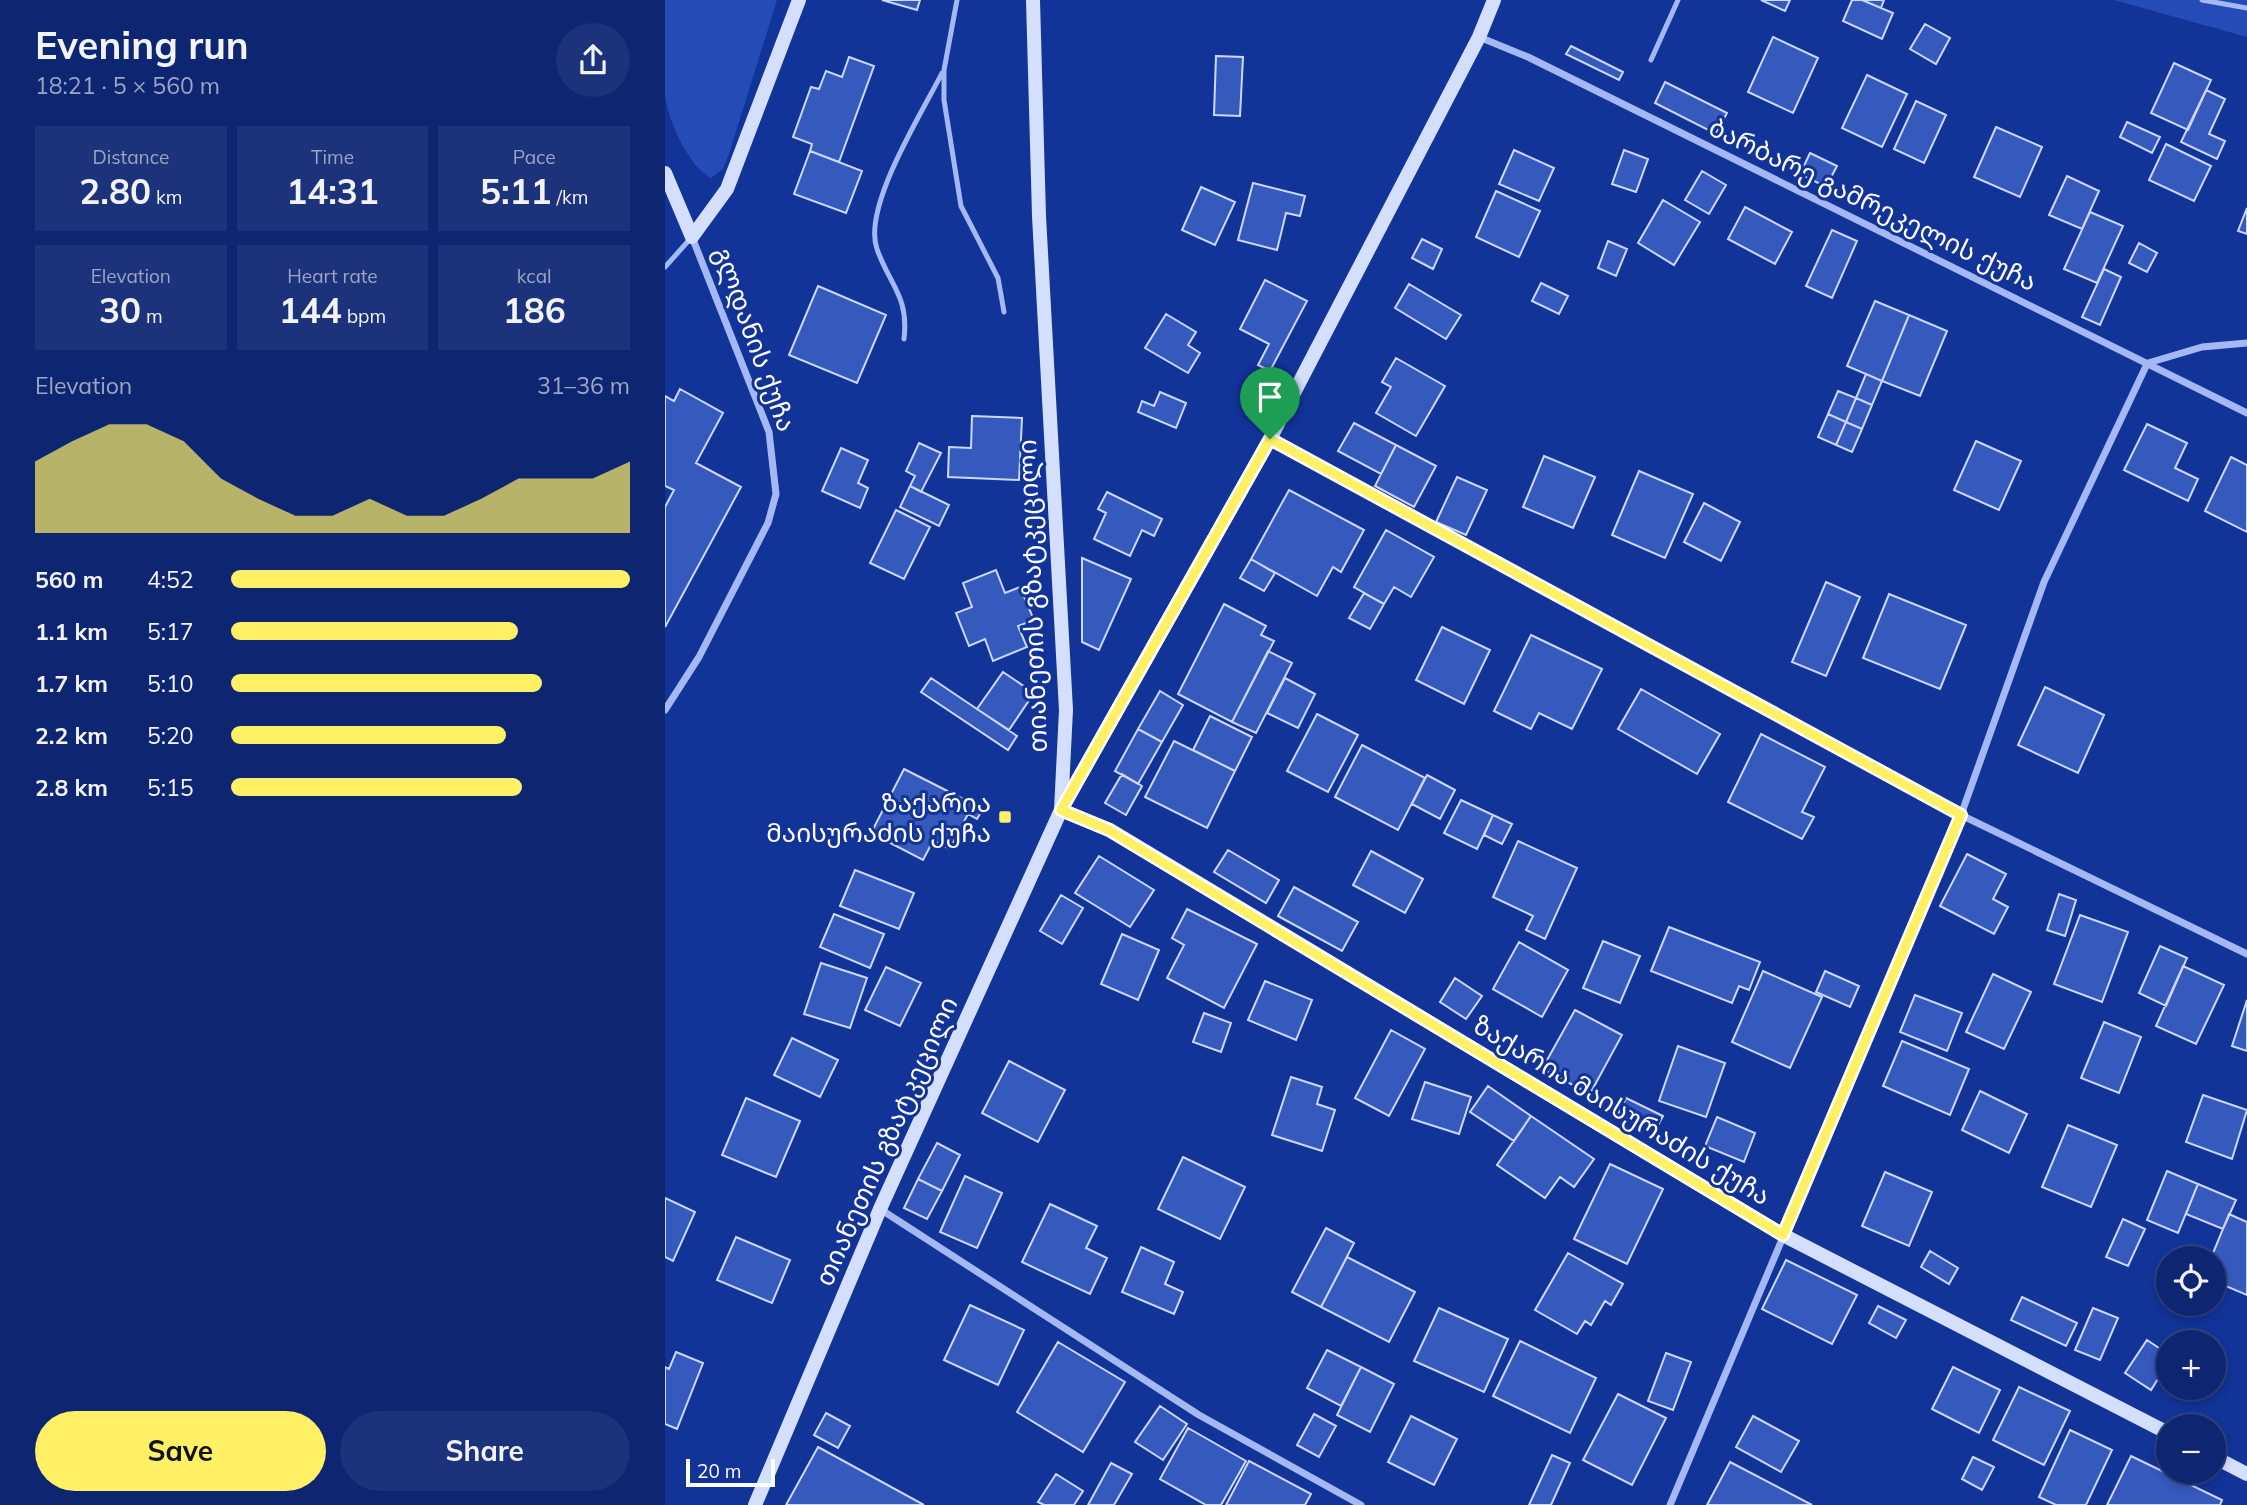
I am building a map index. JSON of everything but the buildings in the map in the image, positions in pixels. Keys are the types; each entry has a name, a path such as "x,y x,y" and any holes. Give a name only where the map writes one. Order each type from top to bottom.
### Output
{"street":[{"path":"691,237 727,189 799,0"},
{"name":"თიანეთის გზატკეცილი","path":"755,1505 880,1209 1061,810 1066,710 1039,216 1033,0"},
{"path":"1061,810 1270,439 1479,37 1494,0"},
{"name":"ბარბარე გამრეკელის ქუჩა","path":"1479,37 1528,57 2247,413"},
{"name":"გლდანის ქუჩა","path":"665,173 769,432 776,494 768,523 699,657 665,710"},
{"path":"1669,1505 1961,815 2045,582 2147,364 2202,347 2247,343"},
{"path":"1270,439 1961,815 2247,954"},
{"name":"ზაქარია მაისურაძის ქუჩა","path":"1061,810 1109,830 1783,1235 2156,1427"},
{"path":"880,1209 1199,1415 1361,1505"},
{"path":"2226,1463 2247,1474"}],"lane":[{"path":"957,0 944,70 944,100 961,206 998,278 1004,312"},
{"path":"1651,60 1678,0"},
{"path":"2201,0 2247,8"},
{"path":"904,339 906,318 903,299 877,248 874,218 881,193 944,70"},
{"path":"665,267 691,237"}],"shaded area":[{"path":"665,0 777,0 730,151 723,169 711,178 687,153 670,116 665,94"},
{"path":"2114,0 2247,0 2247,37"}],"place":[{"name":"ზაქარია მაისურაძის ქუჩა","path":"1005,817"}],"route":[{"path":"1270,439 1313,466 1961,815 1783,1235 1109,830 1061,810 1270,439"}]}
